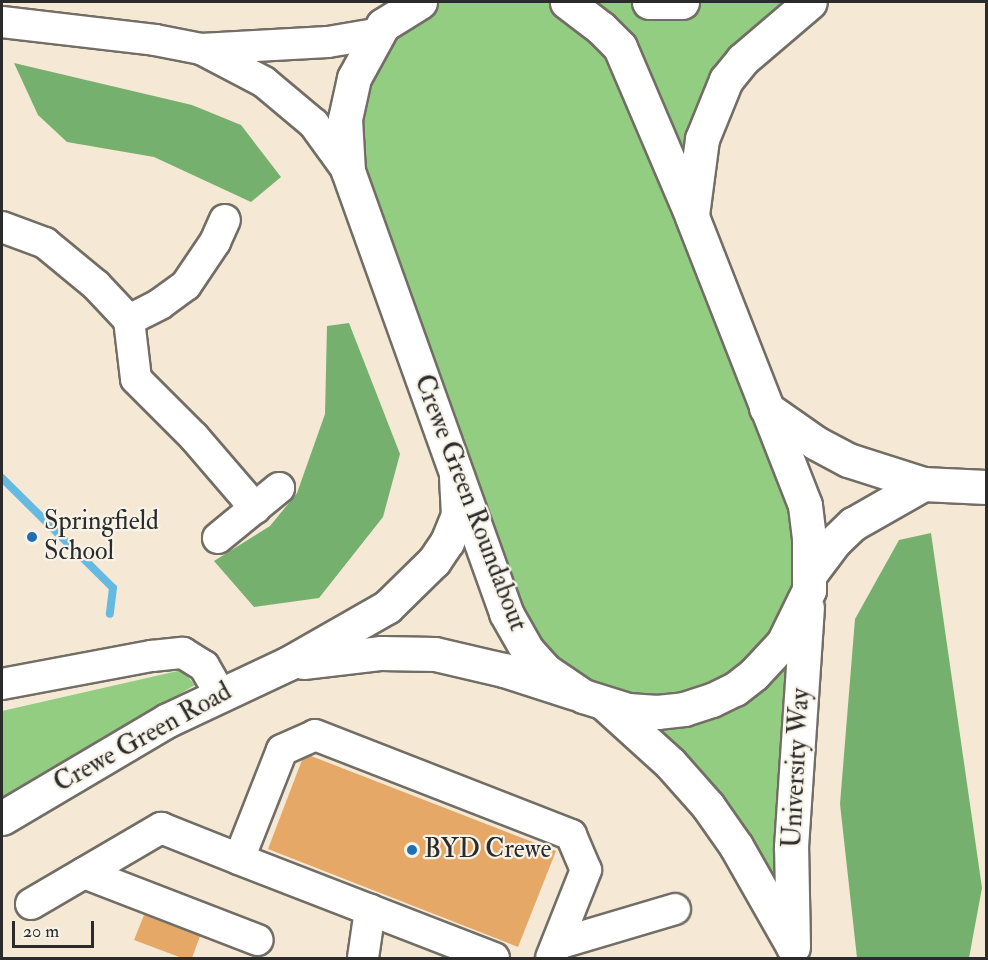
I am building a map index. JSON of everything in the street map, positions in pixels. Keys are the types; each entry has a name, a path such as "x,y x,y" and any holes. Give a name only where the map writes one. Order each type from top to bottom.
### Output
{"main road":[{"path":"384,20 420,2"},
{"path":"567,2 601,28 620,47 692,216 805,505 809,582"},
{"path":"650,2 682,2"},
{"path":"692,216 702,139 726,80 742,60 810,2"},
{"name":"Crewe Green Roundabout","path":"384,20 354,78 345,119 348,171 514,630 546,670 594,700 657,712 684,709 735,689 762,667 783,643 809,582 833,543 853,524 923,484"},
{"path":"766,408 816,443 848,460 923,484 987,487"},
{"name":"Crewe Green Road","path":"2,818 121,747 220,694 287,664 387,607 434,561 447,542 458,515 456,471"},
{"name":"University Way","path":"795,953 791,847 809,582"},
{"name":"Crewe Green Road","path":"287,664 381,653 435,654 504,670 594,700"},
{"name":"University Way","path":"594,700 670,763 708,806 736,846 795,953"}],"street":[{"path":"2,22 155,40 201,49 328,42 384,20"},
{"path":"201,49 264,82 314,124 348,171"},
{"path":"129,320 160,304 186,285 215,243 225,220"},
{"path":"2,227 45,243 96,285 129,320 136,379 194,437 255,508"},
{"path":"218,538 279,488"},
{"path":"2,684 183,652 204,666 220,694"},
{"path":"239,859 282,750 315,735 571,835 586,870 554,951"},
{"path":"31,904 161,828 488,957"},
{"path":"84,873 258,940"},
{"path":"554,951 675,909"},
{"path":"363,958 370,910"}],"green space":[{"path":"420,2 810,2 742,60 692,216 798,485 789,940 736,846 527,650 345,119 354,78"},
{"path":"14,63 192,105 241,125 281,177 251,202 154,157 67,142 38,115"},
{"path":"349,323 400,454 383,517 319,598 254,607 214,561 270,526 297,493 325,414 327,326"},
{"path":"931,533 982,888 969,958 857,958 840,804 855,619 899,540"},
{"path":"182,670 195,685 2,800 2,711"}],"building":[{"name":"BYD Crewe","path":"311,756 556,851 518,947 268,849 302,760"},
{"path":"144,915 200,936 192,958 182,958 134,940"}],"waterway":[{"path":"2,478 113,588 110,614"}],"place":[{"name":"Springfield School","path":"32,537"},
{"name":"BYD Crewe","path":"412,850"}]}
